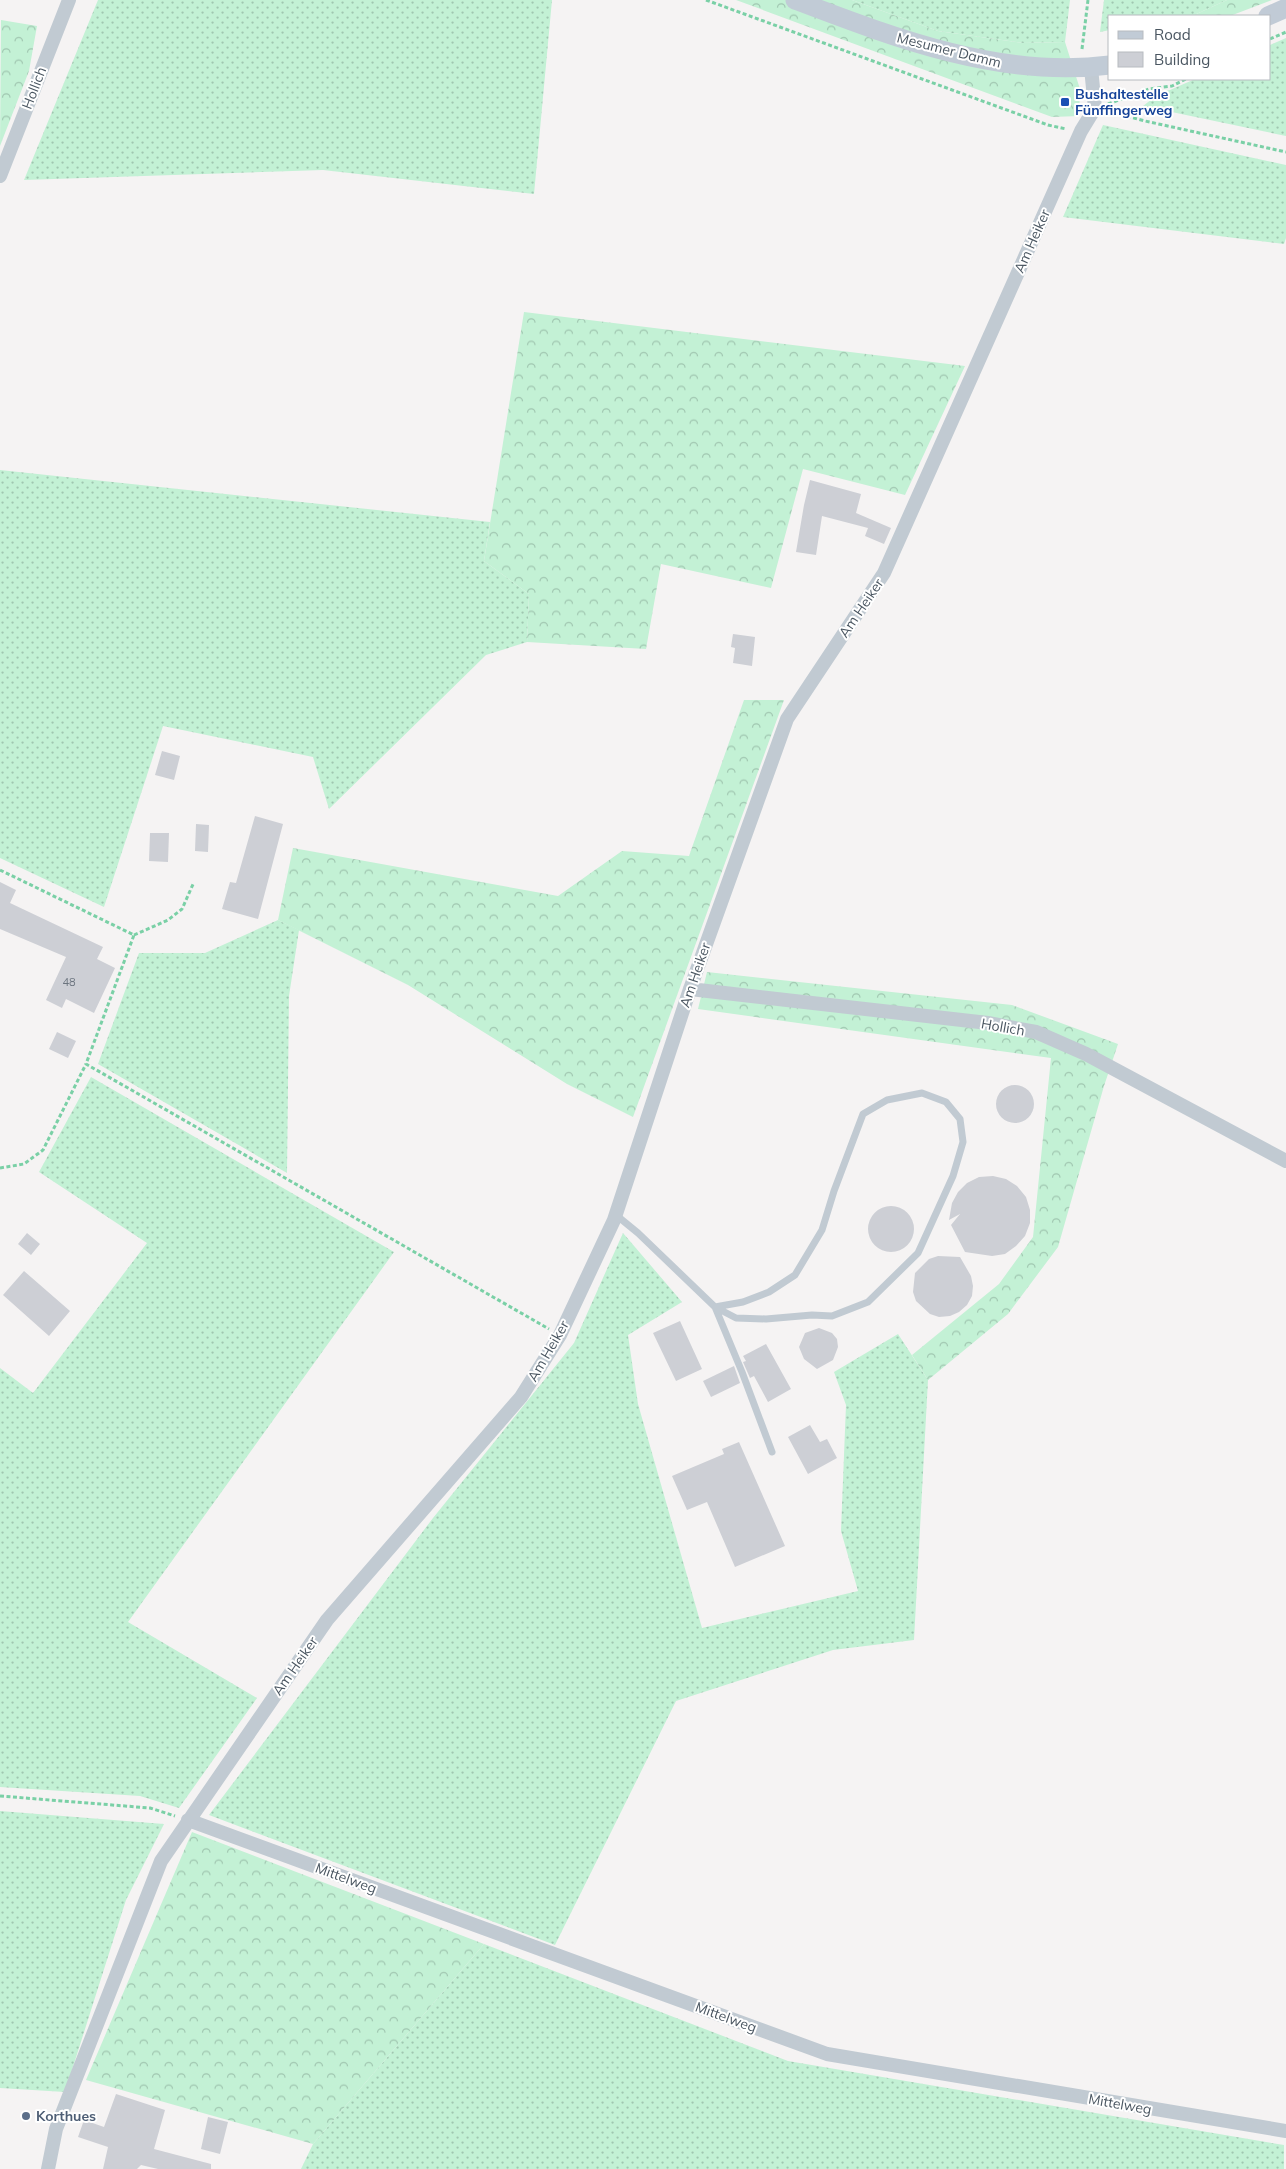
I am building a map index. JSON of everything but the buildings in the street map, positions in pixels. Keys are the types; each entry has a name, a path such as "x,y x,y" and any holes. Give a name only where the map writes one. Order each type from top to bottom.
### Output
{"main road":[{"name":"Mesumer Damm","path":"795,0 903,39 960,55 1008,65 1053,68 1101,66"},
{"path":"1270,15 1286,8"}],"street":[{"name":"Hollich","path":"0,176 69,0"},
{"path":"1095,108 1101,66"},
{"name":"Am Heiker","path":"48,2169 56,2129 161,1861 327,1620 521,1397 560,1335 616,1215 690,989 787,719 884,573 1081,131 1095,108"},
{"name":"Hollich","path":"690,989 988,1023 1036,1032 1086,1054 1286,1161"},
{"name":"Mittelweg","path":"188,1820 827,2054 1286,2131"}],"lane":[{"path":"616,1215 638,1233 715,1307 736,1318 766,1319 812,1315 832,1316 868,1302 918,1253 953,1176 963,1142 960,1119 946,1102 922,1093 887,1100 863,1114 834,1191 822,1230 795,1275 770,1292 743,1302 715,1307"},
{"path":"715,1307 772,1452"}],"path":[{"path":"706,0 1048,126 1081,131"},
{"path":"1088,0 1081,48 1101,66"},
{"path":"1271,39 1286,32"},
{"path":"1095,108 1149,88 1172,86 1184,80"},
{"path":"1095,108 1145,122 1286,152"},
{"path":"0,870 134,935"},
{"path":"0,1168 24,1164 43,1150 86,1064 134,935 168,920 182,909 194,882"},
{"path":"86,1064 560,1335"},
{"path":"0,1796 150,1808 188,1820"}],"green space":[{"path":"98,0 552,0 534,194 323,170 24,180"},
{"path":"736,0 852,0 938,31 1023,43 1065,42 1080,89 1079,116 1052,117"},
{"path":"852,0 1070,0 1065,42 1023,43 938,31"},
{"path":"1104,0 1227,0 1194,15 1108,15 1108,30 1100,32"},
{"path":"1227,0 1272,0 1233,15 1194,15"},
{"path":"1,20 37,26 29,71 0,146"},
{"path":"1286,38 1286,136 1143,106 1161,92 1193,80 1271,80 1271,45"},
{"path":"1103,125 1286,165 1286,238 1284,244 1063,217"},
{"path":"524,312 965,366 905,495 803,469 771,588 661,564 646,649 527,642 529,594 484,561"},
{"path":"0,470 490,522 484,561 529,594 527,642 486,655 329,809 313,757 163,726 104,907 0,858"},
{"path":"744,700 784,700 633,1117 567,1084 408,985 278,920 293,848 558,896 622,851 689,856"},
{"path":"278,920 299,930 289,996 287,1173 98,1064 139,953 205,953"},
{"path":"707,972 1012,1005 1118,1044 1104,1086 1058,1247 1008,1314 928,1380 912,1355 999,1284 1033,1237 1051,1058 698,1009"},
{"path":"91,1077 394,1252 128,1622 257,1698 179,1808 140,1796 0,1787 0,1368 33,1393 147,1243 39,1172"},
{"path":"623,1233 682,1302 628,1335 638,1404 702,1628 858,1591 841,1531 846,1405 834,1372 898,1334 928,1380 914,1640 833,1650 676,1701 555,1945 209,1815 433,1518 574,1343"},
{"path":"0,1811 164,1824 126,1900 65,2092 0,2088"},
{"path":"192,1832 484,1944 313,2144 86,2080"},
{"path":"484,1944 788,2061 1284,2145 1284,2169 301,2169 313,2144"}],"place":[{"name":"Bushaltestelle Fünffingerweg","path":"1065,102"},
{"name":"Korthues","path":"26,2116"}]}
